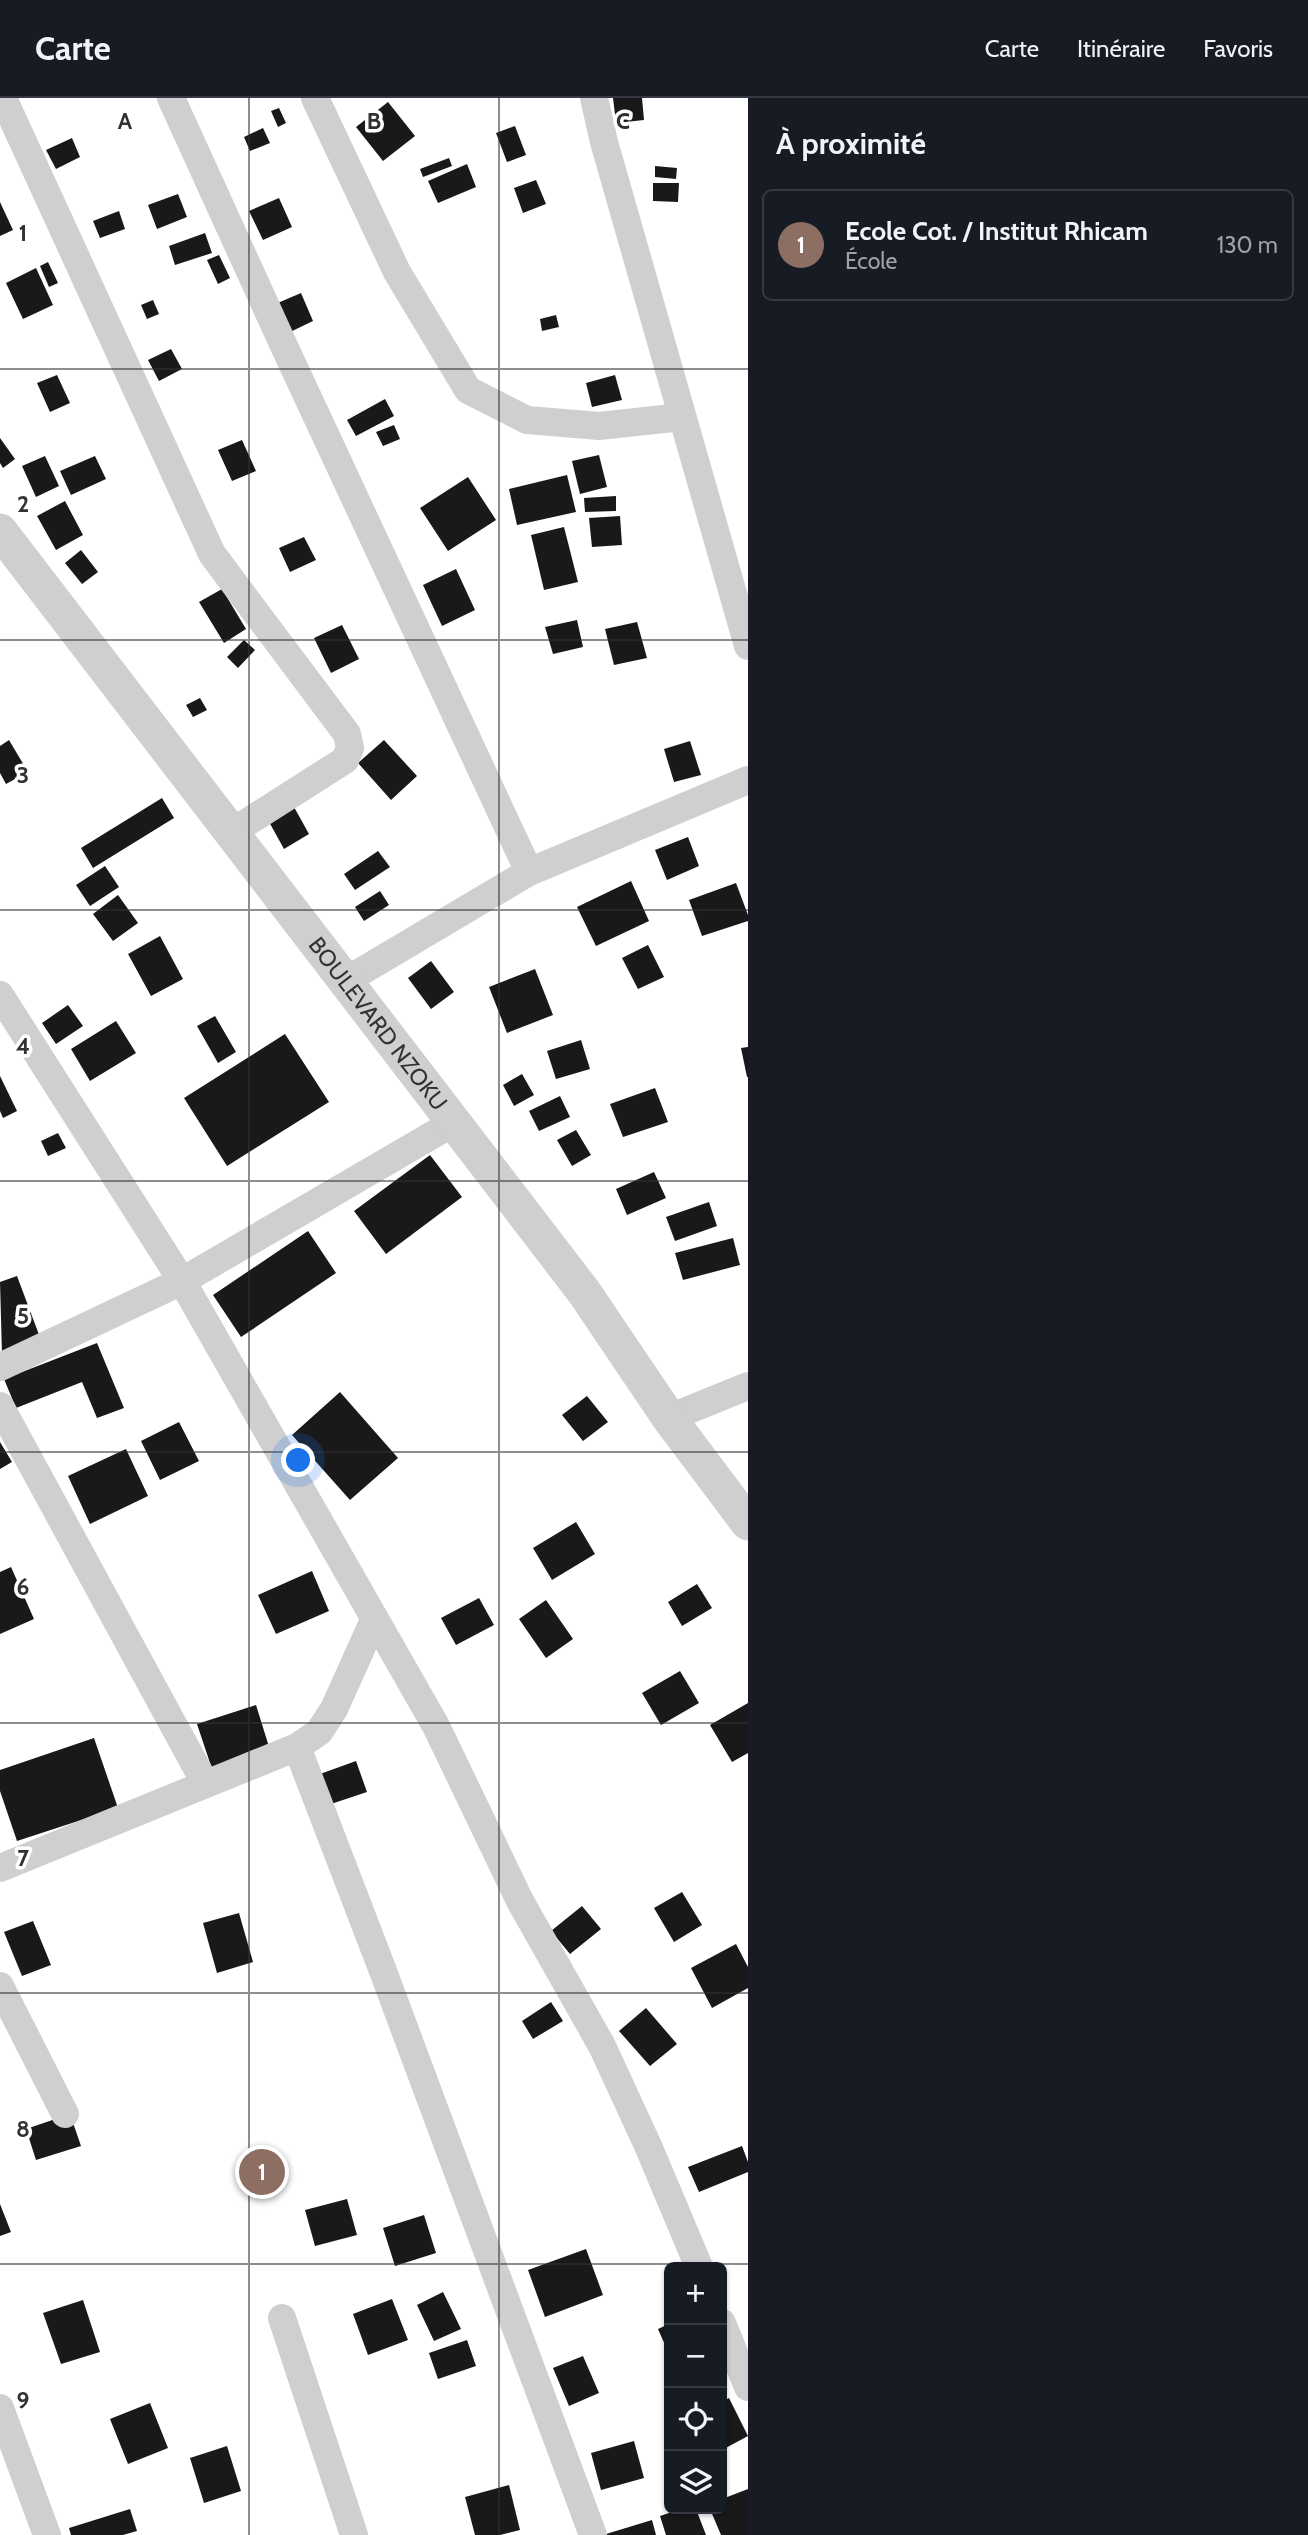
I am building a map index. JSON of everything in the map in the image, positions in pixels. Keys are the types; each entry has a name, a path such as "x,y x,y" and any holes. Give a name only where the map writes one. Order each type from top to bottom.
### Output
{"street":[{"path":"3,98 212,554 347,734 350,748 345,760 232,832"},
{"path":"171,98 529,872"},
{"path":"316,98 397,272 468,390 527,420 598,426 682,417"},
{"path":"594,98 604,142 748,646"},
{"name":"BOULEVARD NZOKU","path":"0,531 584,1292 669,1418 748,1523"},
{"path":"346,980 529,872 748,780"},
{"path":"0,995 182,1281 436,1726 520,1901 602,2046 697,2262"},
{"path":"0,1367 182,1281 453,1123"},
{"path":"669,1418 748,1386"},
{"path":"0,1406 205,1783"},
{"path":"0,1868 297,1747 319,1732 334,1709 374,1619"},
{"path":"297,1747 593,2535"},
{"path":"0,1986 65,2113"},
{"path":"282,2318 354,2535"},
{"path":"723,2325 748,2387"},
{"path":"0,2408 47,2535"}],"building":[{"path":"613,98 642,98 644,120 616,123"},
{"path":"388,102 415,136 383,161 356,127"},
{"path":"279,108 286,123 278,127 271,111"},
{"path":"515,126 526,155 507,162 496,133"},
{"path":"263,128 270,143 250,151 244,137"},
{"path":"72,138 80,157 56,169 46,150"},
{"path":"449,158 452,166 423,177 420,169"},
{"path":"467,164 476,187 438,203 428,181"},
{"path":"655,166 677,168 676,179 655,177"},
{"path":"536,180 546,204 523,213 514,188"},
{"path":"653,183 679,183 678,202 653,201"},
{"path":"178,194 187,217 157,229 148,205"},
{"path":"279,198 292,227 263,240 249,211"},
{"path":"0,202 13,230 0,236"},
{"path":"119,211 125,229 100,238 93,221"},
{"path":"205,233 212,253 175,265 169,246"},
{"path":"219,255 230,278 218,284 207,260"},
{"path":"48,262 58,283 49,287 40,266"},
{"path":"36,268 53,305 23,319 6,283"},
{"path":"301,293 313,321 286,334 273,305"},
{"path":"153,300 159,314 147,319 141,305"},
{"path":"556,315 559,327 542,331 540,319"},
{"path":"171,349 182,369 159,381 148,360"},
{"path":"57,375 70,403 50,412 37,383"},
{"path":"615,375 622,400 592,407 586,383"},
{"path":"385,399 394,416 356,436 347,420"},
{"path":"394,425 400,439 383,446 376,432"},
{"path":"0,438 15,459 3,468 0,463"},
{"path":"242,440 256,471 232,481 218,450"},
{"path":"599,455 607,487 580,494 572,461"},
{"path":"45,456 59,486 36,497 22,466"},
{"path":"95,456 106,479 71,495 60,471"},
{"path":"567,475 576,512 517,525 509,489"},
{"path":"468,477 496,520 448,551 420,508"},
{"path":"616,496 616,511 585,512 584,498"},
{"path":"65,501 83,535 56,550 37,516"},
{"path":"620,516 622,545 592,547 589,518"},
{"path":"564,527 578,582 544,590 531,535"},
{"path":"304,537 316,560 290,572 279,548"},
{"path":"81,550 98,572 82,584 65,563"},
{"path":"456,569 475,610 442,626 423,585"},
{"path":"222,589 246,629 224,643 199,602"},
{"path":"577,620 583,647 553,654 545,627"},
{"path":"637,622 647,658 614,665 605,629"},
{"path":"342,625 359,659 331,673 314,638"},
{"path":"244,640 255,650 238,668 227,657"},
{"path":"200,698 207,710 193,717 186,705"},
{"path":"9,740 28,772 6,784 0,773 0,746"},
{"path":"384,740 417,776 391,800 358,763"},
{"path":"690,741 701,775 674,782 664,749"},
{"path":"162,798 174,818 93,868 81,848"},
{"path":"294,807 309,834 284,849 268,820"},
{"path":"688,837 699,866 667,880 655,850"},
{"path":"378,851 390,867 355,890 344,874"},
{"path":"105,866 119,887 90,906 76,885"},
{"path":"631,881 649,921 596,946 577,907"},
{"path":"736,883 748,921 702,936 689,900"},
{"path":"380,891 389,905 364,921 355,907"},
{"path":"118,895 138,923 113,941 93,914"},
{"path":"160,936 183,979 151,996 128,954"},
{"path":"648,945 664,977 638,989 622,958"},
{"path":"431,961 454,992 431,1009 408,978"},
{"path":"535,969 553,1015 507,1033 489,987"},
{"path":"68,1005 83,1026 56,1044 42,1023"},
{"path":"215,1016 236,1052 218,1063 197,1026"},
{"path":"116,1021 136,1053 90,1081 71,1049"},
{"path":"285,1034 329,1102 227,1166 184,1098"},
{"path":"581,1040 590,1069 556,1079 547,1051"},
{"path":"748,1047 748,1077 747,1077 741,1048"},
{"path":"522,1074 534,1095 514,1106 503,1085"},
{"path":"0,1076 17,1111 3,1118 0,1111"},
{"path":"655,1088 668,1122 623,1137 610,1104"},
{"path":"560,1096 570,1117 539,1131 529,1111"},
{"path":"576,1130 591,1155 572,1166 557,1140"},
{"path":"58,1133 66,1148 48,1156 41,1141"},
{"path":"430,1155 462,1197 386,1254 354,1211"},
{"path":"654,1172 666,1198 627,1215 616,1189"},
{"path":"709,1202 717,1226 675,1241 666,1217"},
{"path":"308,1231 336,1273 241,1337 213,1295"},
{"path":"733,1238 740,1265 683,1280 675,1253"},
{"path":"17,1276 41,1340 2,1355 0,1282"},
{"path":"97,1343 124,1408 97,1418 82,1382 16,1408 4,1379"},
{"path":"340,1392 398,1458 350,1500 292,1435"},
{"path":"587,1396 608,1422 583,1441 562,1415"},
{"path":"179,1422 199,1461 160,1480 141,1441"},
{"path":"0,1442 12,1462 0,1469"},
{"path":"126,1449 148,1496 90,1524 68,1476"},
{"path":"576,1522 595,1554 552,1580 533,1548"},
{"path":"11,1567 34,1619 0,1634 0,1572"},
{"path":"312,1571 329,1611 276,1634 258,1595"},
{"path":"697,1584 712,1608 682,1626 668,1602"},
{"path":"479,1598 494,1625 456,1645 441,1618"},
{"path":"546,1600 573,1639 546,1658 519,1619"},
{"path":"680,1671 699,1703 661,1725 642,1693"},
{"path":"748,1703 748,1753 732,1762 710,1725"},
{"path":"256,1705 270,1750 212,1769 197,1724"},
{"path":"94,1738 118,1808 17,1841 0,1791 0,1770"},
{"path":"356,1761 367,1792 331,1804 320,1774"},
{"path":"682,1892 702,1925 674,1942 654,1908"},
{"path":"582,1906 601,1929 570,1954 551,1931"},
{"path":"239,1913 253,1962 217,1973 203,1923"},
{"path":"33,1921 51,1965 22,1976 4,1932"},
{"path":"736,1944 748,1967 748,1988 712,2008 691,1968"},
{"path":"551,2002 563,2021 533,2039 522,2021"},
{"path":"646,2008 677,2044 650,2066 619,2031"},
{"path":"70,2114 81,2146 36,2160 26,2129"},
{"path":"742,2146 748,2162 748,2172 699,2192 688,2167"},
{"path":"347,2199 357,2235 315,2246 305,2210"},
{"path":"0,2204 11,2232 0,2236"},
{"path":"424,2215 436,2253 395,2266 383,2228"},
{"path":"586,2249 603,2295 545,2317 528,2270"},
{"path":"443,2292 461,2329 434,2341 417,2305"},
{"path":"392,2299 408,2340 368,2355 353,2314"},
{"path":"83,2300 100,2352 61,2364 43,2313"},
{"path":"664,2326 664,2343 658,2329"},
{"path":"467,2340 476,2366 438,2379 429,2353"},
{"path":"583,2356 599,2393 569,2406 553,2368"},
{"path":"729,2398 748,2436 727,2447"},
{"path":"150,2403 168,2448 128,2464 110,2419"},
{"path":"634,2441 644,2478 601,2490 591,2453"},
{"path":"227,2446 241,2491 204,2503 190,2458"},
{"path":"509,2485 520,2530 500,2535 475,2535 465,2497"},
{"path":"748,2489 748,2535 721,2535 712,2514 727,2514 727,2497"},
{"path":"130,2509 137,2531 123,2535 71,2535 69,2528"},
{"path":"698,2514 706,2535 666,2535 660,2516"},
{"path":"652,2520 656,2535 606,2535 606,2534"}],"place":[{"name":"Ecole Cot. / Institut Rhicam","path":"262,2172"}]}
